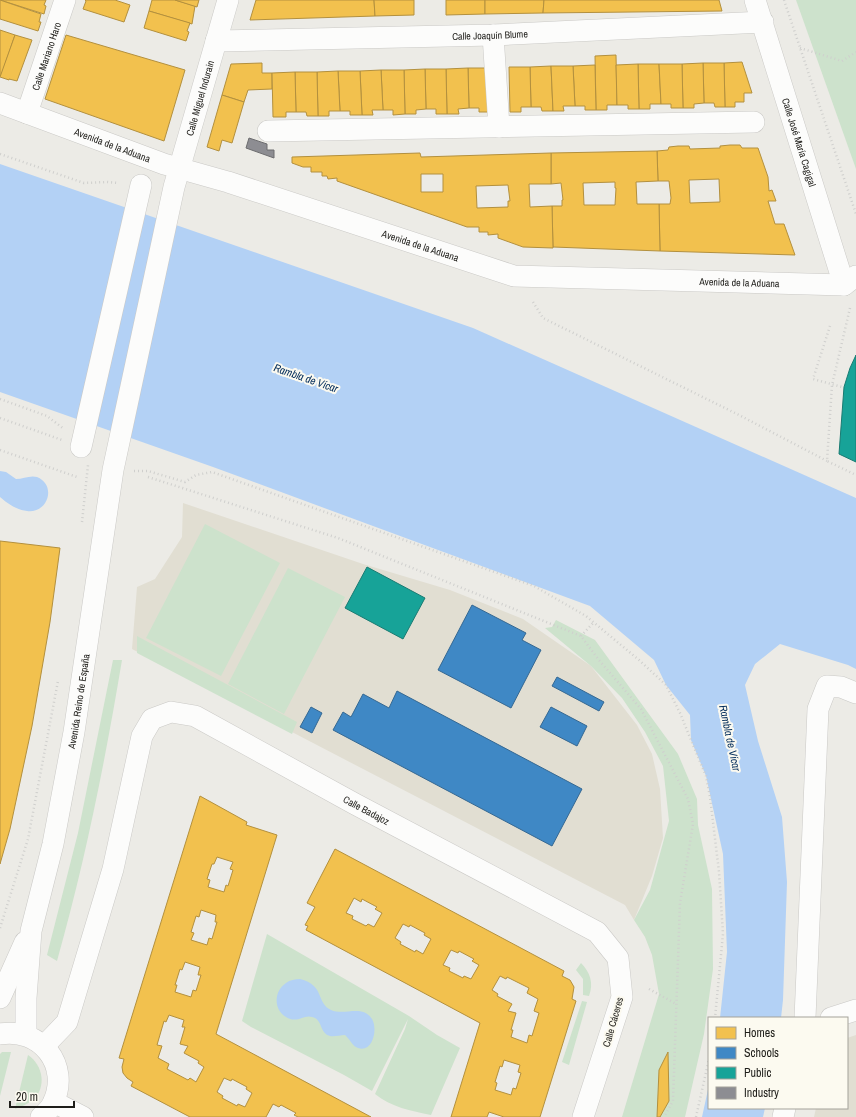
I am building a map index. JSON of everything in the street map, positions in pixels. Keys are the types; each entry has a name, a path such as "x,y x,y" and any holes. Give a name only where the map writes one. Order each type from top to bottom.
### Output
{"street":[{"name":"Calle Mariano Haro","path":"27,113 65,0"},
{"name":"Calle Miguel Indurain","path":"172,197 228,0"},
{"name":"Calle José María Cagigal","path":"755,0 850,280"},
{"name":"Calle Joaquín Blume","path":"216,41 493,35 763,22"},
{"path":"493,35 499,127"},
{"name":"Avenida de la Aduana","path":"0,103 164,164 228,182 514,276 850,280"},
{"path":"268,131 754,122"},
{"path":"84,451 141,185"},
{"name":"Avenida Reino de España","path":"26,1035 26,998 31,931 53,844 74,732 113,470 172,197"},
{"path":"805,1017 818,708 827,686 842,687 856,693"},
{"name":"Calle Badajoz","path":"44,1046 67,1022 113,869 142,736 152,719 171,712 195,716 355,804 596,932"},
{"name":"Avenida Reino de España","path":"0,998 31,931"},
{"name":"Calle Cáceres","path":"583,1117 622,997 618,958 596,932"},
{"path":"834,1017 856,1010"},
{"path":"0,1034 10,1033 26,1035 44,1046 54,1059 58,1074 58,1090 48,1110 83,1117"}],"path":[{"path":"784,0 856,214"},
{"path":"800,48 842,61 856,52"},
{"path":"0,154 84,183 106,182 141,185"},
{"path":"533,302 543,318 856,475"},
{"path":"827,461 832,385 850,308"},
{"path":"830,326 812,379 842,388"},
{"path":"0,399 47,416 84,451 81,527"},
{"path":"0,418 84,451"},
{"path":"0,450 77,477"},
{"path":"113,470 148,471 185,482 196,475 212,472 534,586 586,616 639,660 666,685 680,713 706,776 719,872 723,934 715,1017"},
{"path":"148,477 338,538 581,636 598,659 641,709 688,799 693,824 680,903 673,1101 664,1117"},
{"path":"581,636 594,622"},
{"path":"0,928 28,839 60,675"},
{"path":"649,990 676,1004"},
{"path":"696,1117 708,1063"}],"shaded area":[{"path":"183,503 363,564 450,590 523,619 591,666 637,725 652,754 660,789 663,838 652,876 634,920 625,905 132,649 137,587 155,579 182,537"},
{"path":"856,1035 856,1117 814,1117 816,1109 848,1109 848,1038"}],"green space":[{"path":"796,0 856,0 856,169"},
{"path":"205,524 280,563 221,676 146,638"},
{"path":"288,568 345,597 284,714 228,684"},
{"path":"556,620 595,640 678,754 697,799 698,825 712,889 713,969 704,1034 685,1117 622,1117 659,994 652,955 645,937 634,920 650,890 669,821 663,766 645,732 622,698 591,666 545,628 552,627"},
{"path":"137,636 297,722 292,734 137,653"},
{"path":"113,660 122,660 109,736 77,887 57,961 47,955 78,833"},
{"path":"267,934 409,1016 437,1035 460,1048 431,1115 394,1105 375,1094 405,1029 408,1019 372,1091 242,1021"},
{"path":"581,963 587,970 591,982 589,996 583,995 583,979 576,970"},
{"path":"582,1001 587,1002 569,1065 562,1062"},
{"path":"2,1052 11,1052 0,1096 0,1054"},
{"path":"28,1055 37,1064 40,1070 42,1083 33,1100 15,1109"}],"water":[{"name":"Rambla de Vícar","path":"0,164 473,328 856,498 856,669 848,665 780,644 755,664 745,685 758,741 782,817 787,882 781,1017 720,1017 727,952 723,854 706,776 691,740 690,715 666,685 654,660 590,606 213,467 0,392"},
{"path":"0,471 6,472 16,479 37,477 43,481 47,486 48,492 45,504 34,511 27,511 16,508 6,502 0,497"},
{"path":"300,979 313,985 323,1003 331,1010 342,1012 358,1011 368,1015 374,1023 374,1034 371,1044 363,1049 358,1048 354,1046 345,1035 330,1036 324,1032 318,1020 315,1018 309,1016 294,1020 282,1014 277,1005 277,995 279,991 282,986 288,982"},
{"path":"708,1090 708,1109 765,1109 763,1117 702,1117"}],"building: Homes":[{"path":"0,0 46,0 44,5 46,6 44,14"},
{"path":"0,0 41,14 39,22 41,22 38,31 0,19"},
{"path":"85,0 115,0 130,5 124,22 83,9"},
{"path":"152,0 175,0 195,6 192,24 149,11"},
{"path":"175,0 199,0 197,7"},
{"path":"256,0 374,0 375,16 250,20"},
{"path":"374,0 414,0 414,15 375,16"},
{"path":"446,0 485,0 485,14 446,15"},
{"path":"485,0 544,0 543,13 485,14"},
{"path":"544,0 719,0 722,11 543,13"},
{"path":"149,11 190,23 186,41 144,28"},
{"path":"0,30 15,35 1,76 0,76"},
{"path":"15,35 32,40 17,81 0,77"},
{"path":"66,35 185,70 164,141 45,99"},
{"path":"616,55 617,105 607,105 607,110 596,110 595,56"},
{"path":"742,62 752,93 744,93 744,102 735,102 735,107 725,107 724,63"},
{"path":"262,63 262,73 272,73 272,89 248,90 244,102 222,95 231,64"},
{"path":"703,63 724,63 725,107 715,107 714,103 704,103"},
{"path":"703,63 704,103 694,104 694,108 683,108 682,64"},
{"path":"638,64 659,64 661,104 650,104 650,109 639,109"},
{"path":"638,64 639,109 628,109 628,105 617,105 616,65"},
{"path":"659,64 682,64 683,108 671,108 671,104 661,104"},
{"path":"595,65 596,110 585,110 585,106 575,106 573,66"},
{"path":"551,66 553,111 542,111 541,107 531,107 530,67"},
{"path":"551,66 573,66 575,106 563,106 564,111 553,111"},
{"path":"509,67 530,67 531,107 521,107 521,112 510,112"},
{"path":"468,68 489,68 490,112 479,112 479,108 469,108"},
{"path":"468,68 469,108 458,109 459,114 447,114 446,69"},
{"path":"425,69 446,69 447,114 436,114 436,109 426,109"},
{"path":"425,69 426,109 416,110 416,114 405,114 404,70"},
{"path":"381,70 404,70 405,114 393,115 393,110 383,110"},
{"path":"381,70 383,110 372,110 373,115 362,115 360,71"},
{"path":"338,71 360,71 362,115 350,115 350,111 340,111"},
{"path":"338,71 340,111 329,111 329,116 318,116 317,72"},
{"path":"295,72 317,72 318,116 307,116 306,112 296,112"},
{"path":"295,72 296,112 286,112 286,117 273,117 272,73"},
{"path":"222,95 244,102 232,143 222,140 219,151 207,147"},
{"path":"740,145 742,148 758,148 768,177 769,191 772,190 776,201 768,201 775,224 784,224 795,255 660,251 659,204 670,204 671,198 669,181 658,181 657,151 668,150 669,147 678,146 689,146 690,149 720,148 720,146","holes":["719,179 720,202 690,203 689,180"]},
{"path":"657,151 658,181 636,182 637,204 659,204 660,251 553,247 552,206 562,206 563,200 561,183 551,184 551,153","holes":["615,182 615,205 584,205 583,183"]},
{"path":"420,153 421,157 551,153 551,184 529,184 530,207 552,206 553,248 523,247 498,238 498,234 488,235 488,232 479,232 479,227 467,227 337,181 337,178 328,179 327,176 322,176 322,172 311,172 311,167 303,167 292,163 292,157","holes":["421,174 443,174 443,192 421,192","508,185 510,201 508,201 508,207 477,208 476,186"]},
{"path":"0,541 60,548 50,622 32,726 10,829 0,864"},
{"path":"200,796 247,822 246,825 277,835 216,1034 371,1117 298,1117 294,1115 296,1113 281,1105 279,1107 273,1104 266,1117 190,1117 131,1086 133,1082 123,1073 122,1067 124,1059 119,1058","holes":["217,857 233,862 230,869 233,870 228,886 226,885 224,892 208,887 210,880 207,879 212,864 214,864","201,910 216,915 215,922 217,922 212,939 209,938 207,945 191,940 194,933 191,932 196,916 199,917","185,962 200,967 198,975 201,975 196,991 193,990 191,997 175,992 177,985 175,985 180,969 182,970","169,1015 184,1020 182,1027 185,1027 180,1044 188,1046 184,1053 199,1061 198,1063 204,1067 196,1082 190,1078 188,1080 167,1069 169,1064 158,1058 162,1046 157,1045 164,1021 166,1022","224,1078 231,1081 232,1079 247,1087 246,1089 252,1093 245,1107 238,1104 237,1106 222,1098 223,1096 217,1092"]},
{"path":"335,849 564,971 562,976 570,980 574,987 572,999 576,1001 540,1117 504,1117 489,1112 487,1117 451,1117 480,1023 306,930 308,926 305,925 315,907 307,903","holes":["354,898 361,902 362,899 377,907 375,909 382,913 374,927 368,924 366,926 352,919 353,916 346,913","403,924 409,927 410,925 425,933 424,935 431,939 423,954 416,950 415,952 400,944 401,942 395,938","451,950 458,953 459,951 474,959 472,961 479,965 471,979 464,976 463,978 449,971 450,968 443,965","500,976 506,979 507,977 529,988 527,993 538,999 534,1011 539,1013 532,1036 529,1035 527,1043 511,1037 513,1030 511,1030 516,1013 508,1011 512,1004 497,996 498,994 492,990","504,1060 520,1065 518,1072 521,1073 516,1089 513,1088 511,1095 495,1090 497,1083 495,1082 500,1066 502,1067"]},
{"path":"668,1052 669,1101 660,1117 657,1117 659,1070"}],"building: Schools":[{"path":"472,605 526,633 522,640 541,650 511,708 438,670"},
{"path":"557,677 604,702 599,711 552,686"},
{"path":"397,691 582,789 552,846 333,730 343,712 351,717 363,694 389,708"},
{"path":"311,707 322,713 312,733 300,727"},
{"path":"551,707 587,726 577,746 540,727"}],"building: Public":[{"path":"856,355 856,462 839,454 844,387"},
{"path":"367,567 425,598 403,639 345,608"}],"building: Industry":[{"path":"249,138 267,144 267,150 274,150 274,158 246,148"}]}
